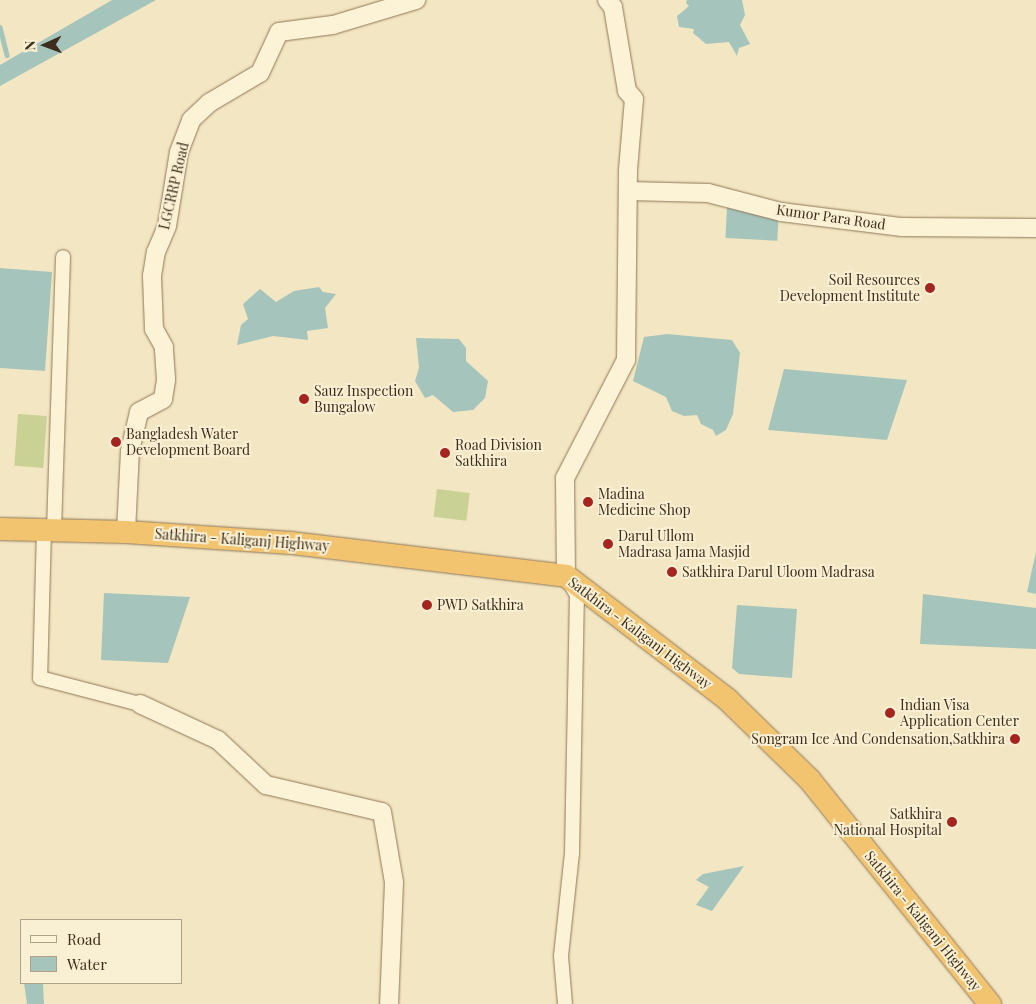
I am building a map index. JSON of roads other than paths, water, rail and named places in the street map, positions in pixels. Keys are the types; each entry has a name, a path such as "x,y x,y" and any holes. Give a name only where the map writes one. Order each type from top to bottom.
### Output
{"highway":[{"name":"Satkhira - Kaliganj Highway","path":"0,529 126,532 377,550 566,576 728,700 809,779 990,1004"}],"street":[{"name":"LGCRRP Road","path":"126,532 130,451 139,412 163,399 166,378 164,347 154,328 152,276 156,252 167,226 179,152 191,120 209,103 260,73 279,32 333,25 416,0"},
{"path":"565,1002 561,956 572,853 577,595 566,576 565,478 626,360 628,191 634,99 627,91 613,7 607,0"},
{"name":"Kumor Para Road","path":"628,191 708,193 781,212 902,227 1036,228"},
{"path":"63,257 40,678 140,704 218,740 266,785 382,812 394,882 389,1004"}],"water":[{"path":"112,0 156,0 0,86 0,65"},
{"path":"687,0 742,0 745,15 740,25 750,44 739,48 737,56 729,42 706,44 693,33 694,29 679,27 677,16 689,6 686,3"},
{"path":"727,208 779,211 777,241 725,238"},
{"path":"0,268 52,272 45,371 0,368"},
{"path":"319,287 323,292 336,294 325,308 328,328 307,331 308,340 273,336 237,345 241,325 248,319 243,304 260,289 276,302 294,291"},
{"path":"667,334 732,340 740,353 733,414 726,430 716,436 713,430 701,424 697,415 684,416 672,411 666,397 633,381 644,337"},
{"path":"416,338 459,339 466,348 466,361 488,381 485,398 473,410 453,412 433,395 425,398 415,381 419,368"},
{"path":"784,369 907,380 887,440 768,430"},
{"path":"1036,552 1036,594 1027,592"},
{"path":"104,593 190,597 168,663 101,660"},
{"path":"923,594 1036,608 1036,649 920,644"},
{"path":"737,605 797,609 792,678 739,674 732,668"},
{"path":"744,866 712,911 696,905 709,887 696,880 703,874"},
{"path":"24,984 43,984 44,1004 27,1004"}],"waterway":[{"path":"0,27 7,55"}],"place":[{"name":"Soil Resources Development Institute","path":"930,288"},
{"name":"Sauz Inspection Bungalow","path":"304,399"},
{"name":"Bangladesh Water Development Board","path":"116,442"},
{"name":"Road Division Satkhira","path":"445,453"},
{"name":"Madina Medicine Shop","path":"588,502"},
{"name":"Darul Ullom Madrasa Jama Masjid","path":"608,544"},
{"name":"Satkhira Darul Uloom Madrasa","path":"672,572"},
{"name":"PWD Satkhira","path":"427,605"},
{"name":"Indian Visa Application Center","path":"890,713"},
{"name":"Songram Ice And Condensation,Satkhira","path":"1015,739"},
{"name":"Satkhira National Hospital","path":"952,822"}]}
